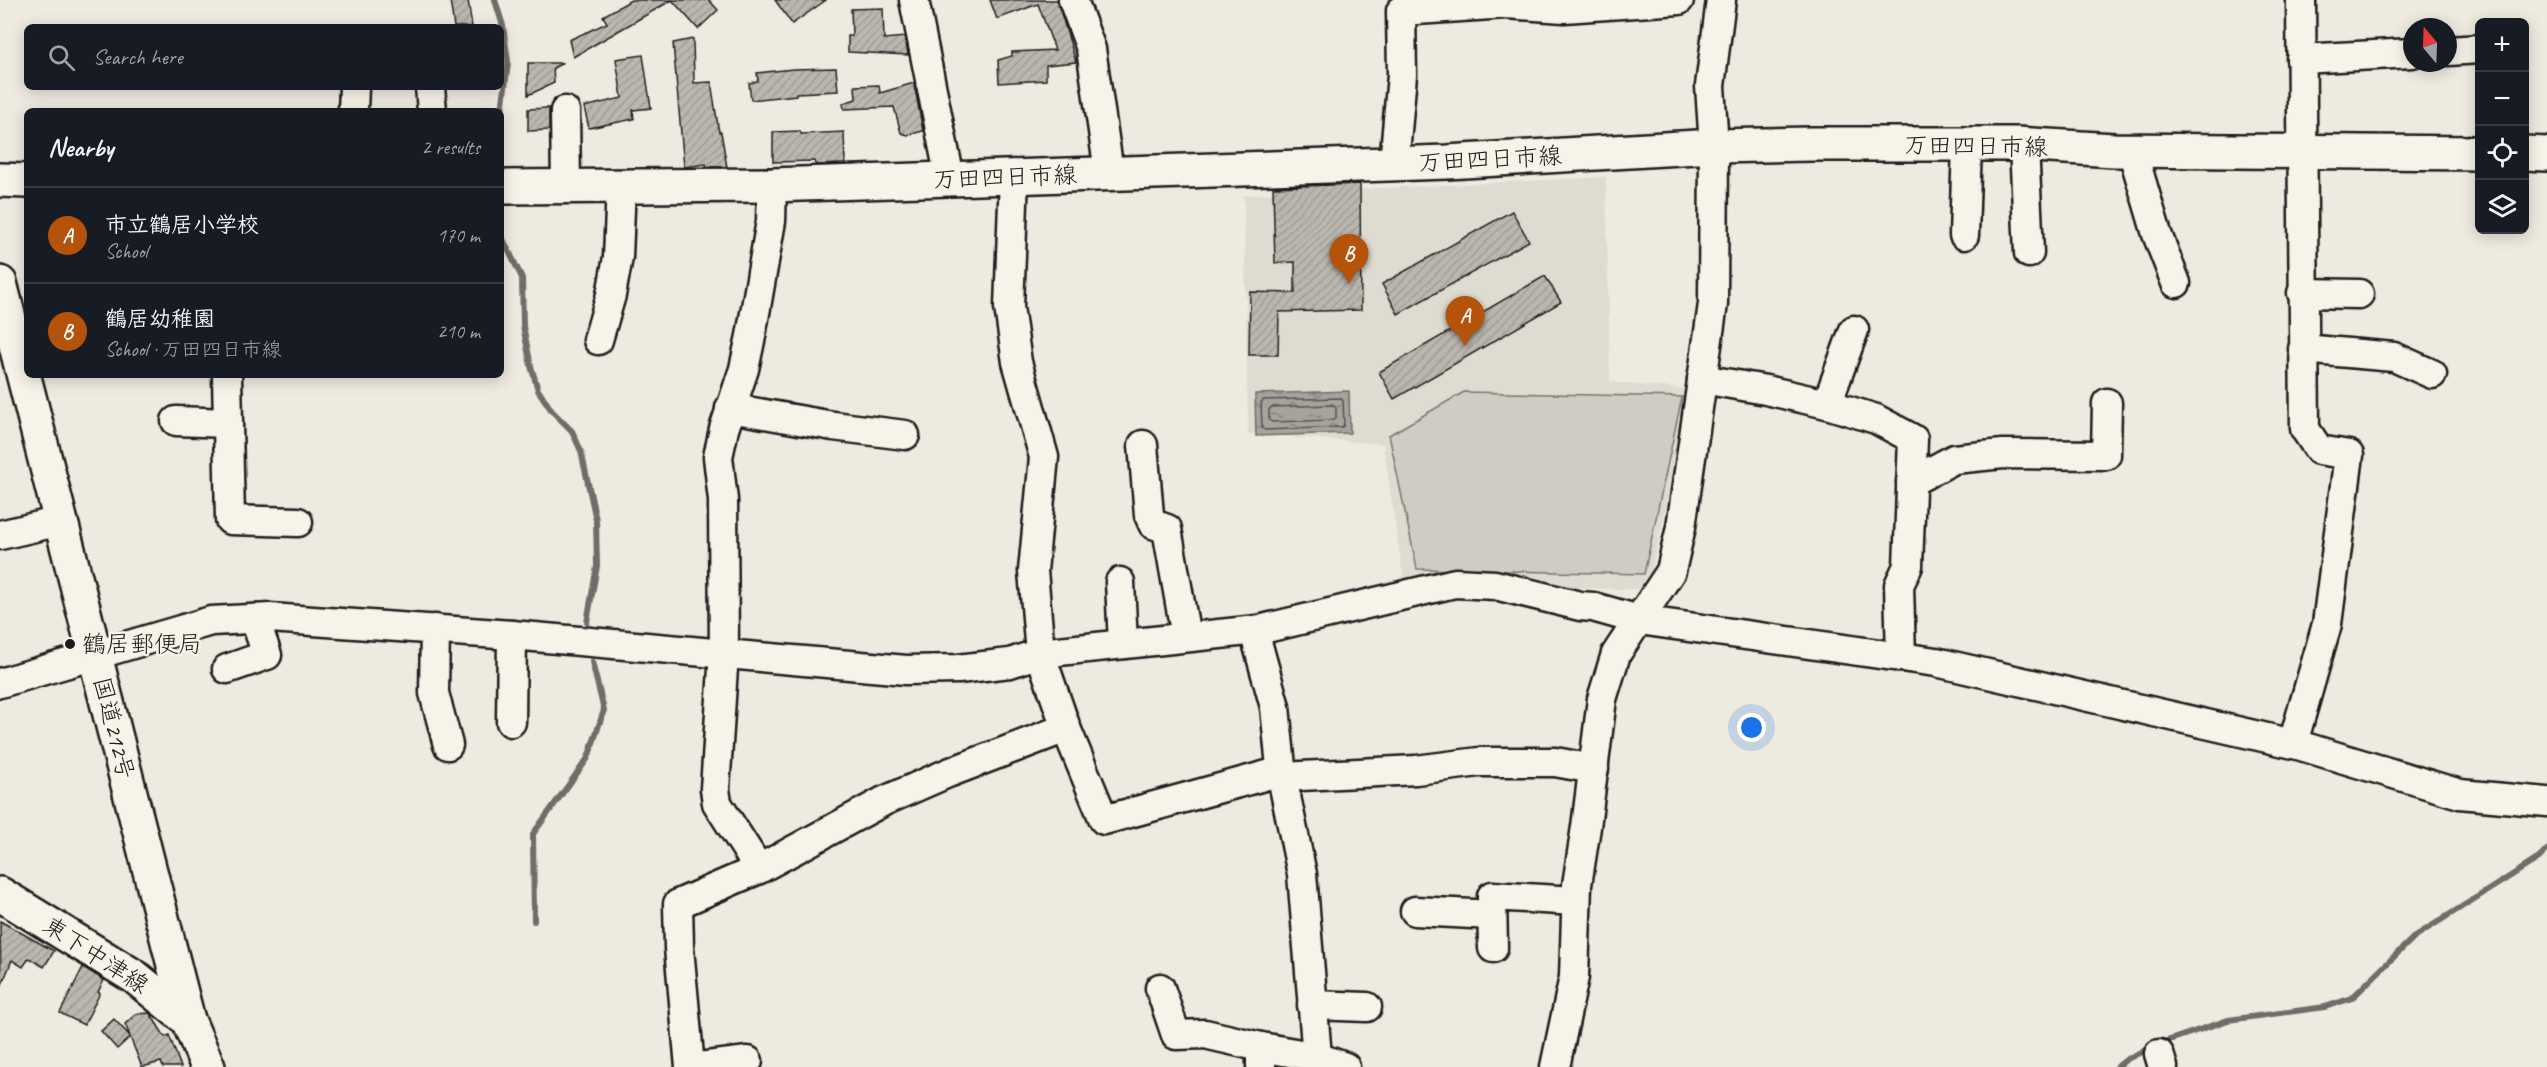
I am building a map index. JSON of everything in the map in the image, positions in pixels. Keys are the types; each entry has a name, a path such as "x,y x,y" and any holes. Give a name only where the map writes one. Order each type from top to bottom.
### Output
{"main road":[{"name":"万田四日市線","path":"504,187 772,185 1014,177 1394,164 1714,146 2024,145 2132,150 2475,153"},
{"path":"2529,153 2547,153"},
{"path":"0,180 24,181"},
{"name":"国道212号","path":"0,283 24,377"},
{"name":"国道212号","path":"24,378 188,1020 208,1067"},
{"name":"東下中津線","path":"0,894 135,977 188,1020"}],"street":[{"path":"914,0 950,179"},
{"path":"1073,0 1091,49 1109,172"},
{"path":"1394,164 1402,75 1401,11 1437,4 1506,4 1564,8 1679,0"},
{"path":"1555,1067 1574,977 1576,901 1602,699 1616,654 1671,571 1681,527 1713,303 1714,146 1710,86 1721,0"},
{"path":"2293,743 2327,624 2349,455 2319,450 2304,429 2301,0"},
{"path":"2457,50 2475,49"},
{"path":"2301,59 2403,53"},
{"path":"353,108 354,90"},
{"path":"430,90 432,108"},
{"path":"565,111 566,187"},
{"path":"1964,235 1967,145"},
{"path":"2024,145 2029,253"},
{"path":"2132,150 2157,234 2176,283"},
{"path":"1014,177 1009,307 1017,363 1044,457 1033,571 1040,653 1066,728 1104,820 1282,774 1416,770 1479,762 1555,762 1594,769"},
{"path":"759,869 717,803 715,789 724,653 723,500 718,457 751,336 771,221 772,185"},
{"path":"598,340 611,295 618,257 621,186"},
{"path":"2302,293 2359,294"},
{"path":"1827,404 1854,330"},
{"path":"2303,349 2394,357 2432,374"},
{"path":"227,378 230,520 297,522"},
{"path":"1702,379 1827,404 1876,419 1913,439 1908,566 1899,585 1901,657"},
{"path":"1911,482 1954,459 2003,454 2106,455 2107,403"},
{"path":"730,408 833,426 905,435"},
{"path":"176,421 228,423"},
{"path":"1143,445 1149,515 1154,524 1167,529 1186,637"},
{"path":"0,535 61,521"},
{"path":"1120,582 1123,644"},
{"path":"1254,631 1455,584 1495,585 1639,620 1936,662 2293,743 2460,794 2547,802"},
{"path":"227,669 267,655 255,619"},
{"path":"0,683 94,653 211,621 255,619 512,635 906,670 958,669 1010,663 1040,653 1257,630 1254,631 1275,707 1282,774 1302,874 1317,1057"},
{"path":"435,629 434,693 448,745"},
{"path":"511,722 512,635"},
{"path":"690,1067 679,948 678,904 759,869 884,801 948,773 1066,728"},
{"path":"1493,948 1492,896 1576,901"},
{"path":"1415,911 1492,915"},
{"path":"1160,987 1176,1035 1205,1034 1261,1057 1317,1057 1346,1067"},
{"path":"1312,1005 1367,1007"},
{"path":"699,1067 748,1061"}],"shaded area":[{"path":"1606,177 1610,382 1693,390 1647,590 1404,582 1383,444 1248,434 1244,195"},
{"path":"1464,392 1682,397 1644,574 1417,569 1389,435"}],"water":[{"path":"1349,391 1350,433 1256,436 1255,394"}],"building":[{"path":"450,0 468,0 472,24 454,24"},
{"path":"631,0 672,0 573,57 569,40 607,23 603,16"},
{"path":"672,0 709,0 718,10 698,29"},
{"path":"775,0 826,0 792,24"},
{"path":"990,0 1057,0 1076,62 1046,65 1046,80 999,83 998,60 1012,56 1012,52 1055,50 1038,4 997,19"},
{"path":"883,8 884,39 905,37 908,55 848,52 848,36 852,36 851,9"},
{"path":"693,39 694,83 711,82 727,167 707,167 706,164 684,167 673,43"},
{"path":"643,55 651,108 633,110 634,119 589,128 584,107 622,98 616,59"},
{"path":"528,63 563,63 553,68 554,83 528,95"},
{"path":"836,68 838,91 796,93 796,95 751,100 749,83 758,81 757,73"},
{"path":"914,83 923,131 908,135 901,133 894,107 844,109 843,103 856,99 855,86 879,85 880,93"},
{"path":"549,108 549,130 528,131 528,109"},
{"path":"800,131 801,134 844,132 845,164 816,165 815,161 773,162 773,132"},
{"path":"1360,184 1361,310 1279,312 1278,355 1249,355 1250,292 1295,293 1295,262 1275,263 1273,187"},
{"path":"1512,211 1529,241 1398,314 1382,284"},
{"path":"1545,276 1561,302 1394,399 1379,372"},
{"path":"0,921 54,951 44,967 29,958 23,967 12,960 1,987"},
{"path":"83,967 104,980 84,1025 60,1013"},
{"path":"150,1013 165,1037 169,1035 181,1067 163,1067 161,1062 142,1067 130,1037 117,1049 101,1031 114,1019 130,1036 125,1024 136,1014"}],"waterway":[{"path":"495,0 502,24"},
{"path":"502,108 508,62 504,33"},
{"path":"504,241 522,278 523,326 538,390 552,411 572,431 581,451 596,520 597,566 587,622"},
{"path":"534,921 533,834 588,758 604,710 592,662"},
{"path":"2117,1067 2127,1059 2155,1045 2228,1020 2325,1007 2352,998 2414,937 2539,858 2547,850"}],"place":[{"name":"鶴居幼稚園","path":"1349,284"},
{"name":"市立鶴居小学校","path":"1465,346"},
{"name":"鶴居郵便局","path":"70,644"}]}
